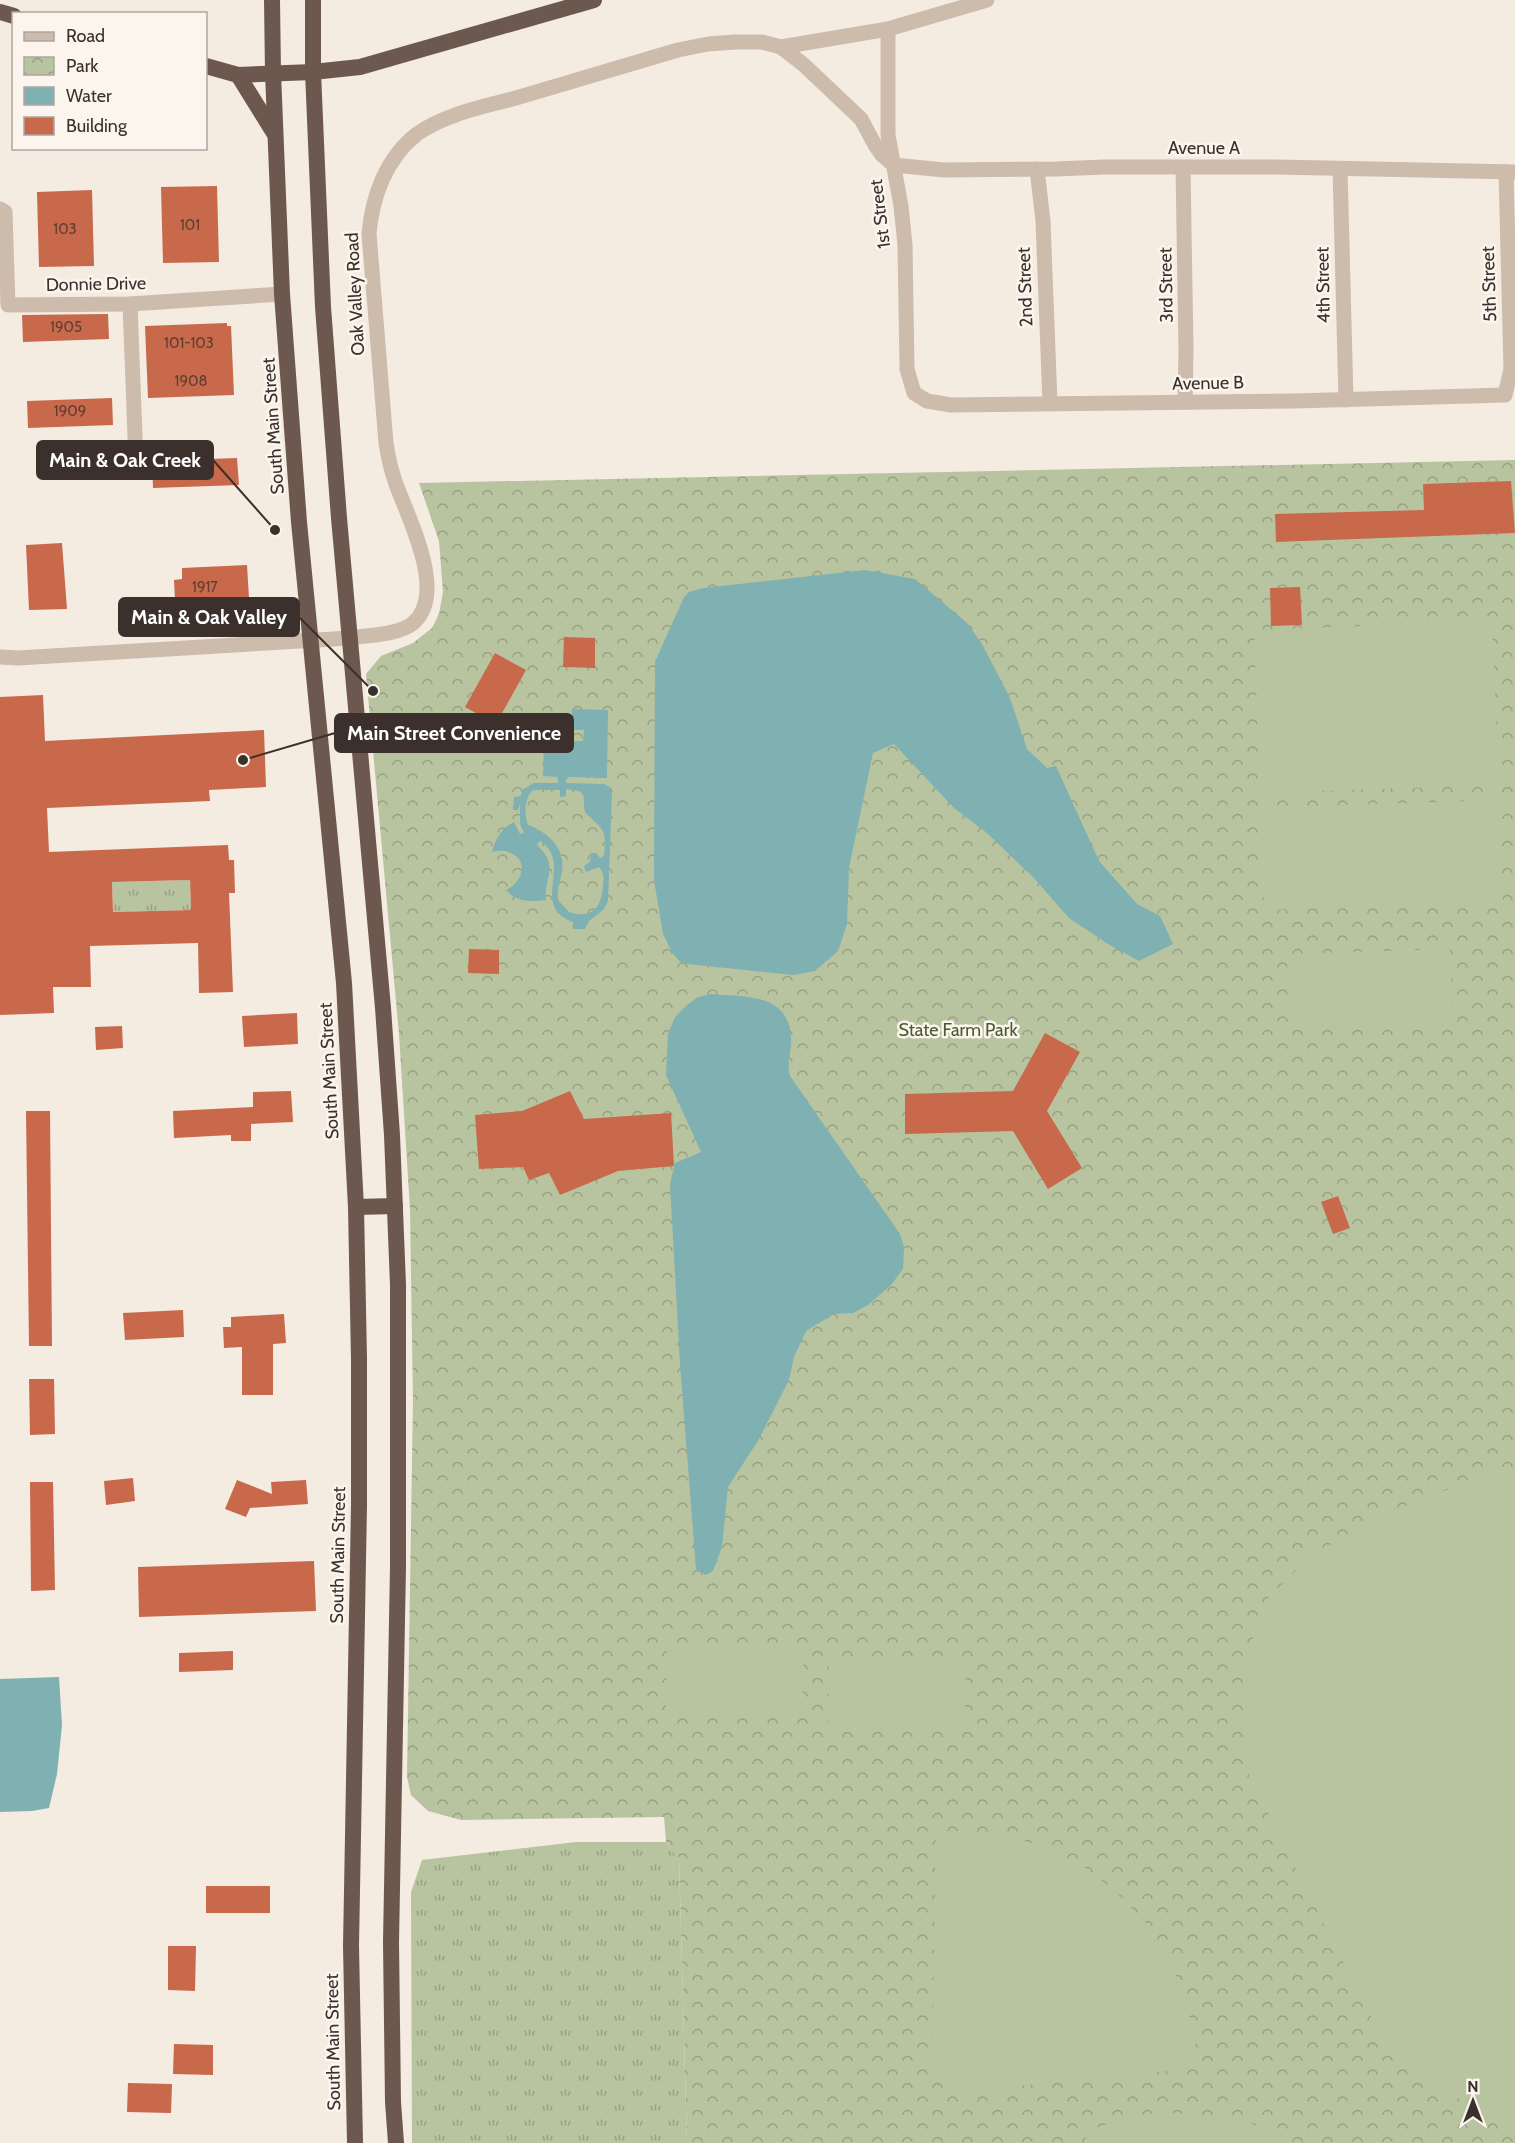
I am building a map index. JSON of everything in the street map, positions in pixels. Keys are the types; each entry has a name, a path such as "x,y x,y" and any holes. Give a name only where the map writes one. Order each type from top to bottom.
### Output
{"highway":[{"name":"South Main Street","path":"272,0 282,294 310,640 344,983 356,1207 360,1359 351,1946 355,2143"},
{"path":"313,0 313,72 323,307 350,638 380,960 395,1206 399,1398 392,1942 393,2102 396,2143"},
{"path":"207,66 238,75 313,72 360,67 594,0"},
{"path":"238,75 276,136"},
{"path":"356,1207 395,1206"}],"street":[{"name":"Oak Valley Road","path":"781,47 888,29 987,0"},
{"name":"1st Street","path":"888,29 888,135 905,246 907,369 914,393"},
{"name":"Oak Valley Road","path":"0,657 18,658 350,638 407,627 419,618 426,596 426,578 417,534 389,464 369,234 371,214 381,182 392,163 417,134 455,116 678,50 708,44 762,42 781,47 804,65 861,119 882,155 894,165"},
{"name":"Avenue A","path":"894,165 945,170 1104,166 1510,172"},
{"name":"3rd Street","path":"1184,168 1185,402"},
{"name":"2nd Street","path":"1037,169 1043,221 1050,403"},
{"name":"4th Street","path":"1340,169 1346,400"},
{"name":"5th Street","path":"1505,395 1511,369 1510,172"},
{"name":"Donnie Drive","path":"0,209 4,212 8,305 130,304 282,294"},
{"path":"130,304 136,462"},
{"name":"Avenue B","path":"914,393 927,401 951,405 1346,400 1505,395"}],"green space":[{"name":"State Farm Park","path":"1515,460 1515,2143 687,2143 679,1859 666,1842 664,1817 461,1820 428,1811 411,1795 407,1777 413,1400 410,1209 399,1034 366,674 381,656 413,643 432,628 439,614 443,592 439,541 419,483"},
{"path":"1492,621 1499,785 1260,793 1254,630"},
{"path":"1500,800 1503,902 1264,910 1261,808"},
{"path":"190,880 191,910 113,912 112,882"},
{"path":"1450,949 1453,1025 1290,1030 1287,954"},
{"path":"1515,1471 1515,2120 1447,2094 1383,2040 1249,1776 1244,1713 1246,1659 1265,1601 1314,1553 1405,1506 1490,1473"},
{"path":"667,1643 804,1646 802,1714 666,1711"},
{"path":"829,1661 966,1664 964,1732 828,1729"},
{"path":"936,1830 1001,1834 1038,1845 1083,1866 1116,1892 1149,1926 1170,1960 1194,2030 1198,2068 950,2093 932,2075"},
{"path":"576,1842 666,1842 679,1859 687,2143 412,2143 411,1892 422,1860"},
{"path":"1184,2113 1234,2118 1274,2132 1294,2143 1087,2143 1083,2131 1146,2114"}],"water":[{"path":"865,570 915,579 967,623 982,644 1010,698 1027,749 1047,768 1056,766 1099,861 1137,904 1160,916 1173,944 1139,961 1069,918 1033,877 987,833 954,808 894,744 873,753 849,868 847,924 838,951 815,971 794,975 688,964 679,961 663,934 654,880 655,662 684,597 689,592 703,588"},
{"path":"572,709 608,710 607,778 567,777 566,783 604,784 610,787 612,793 608,901 604,909 589,921 585,929 573,929 573,922 560,915 554,905 552,895 554,861 550,850 540,841 537,845 548,859 549,865 546,900 524,900 510,894 506,890 517,882 522,870 519,859 508,852 492,852 500,834 510,824 514,822 520,834 524,833 520,824 520,804 518,810 513,810 514,797 521,796 522,790 534,783 558,783 558,777 543,776 544,741 583,741 584,730 572,730","holes":["566,789 578,791 583,795 585,812 604,834 604,856 600,858 596,853 591,853 590,862 584,866 586,872 599,867 603,877 601,899 590,913 569,912 558,900 562,867 559,851 550,838 528,825 526,816 526,802 533,790 560,790 560,797 566,796"]},
{"path":"711,994 763,1000 774,1005 783,1013 791,1038 790,1076 900,1234 904,1247 903,1269 891,1285 868,1305 853,1313 834,1314 806,1331 794,1357 789,1380 759,1439 728,1487 722,1547 713,1571 706,1575 696,1569 680,1364 670,1184 675,1163 701,1152 666,1075 668,1034 675,1017 698,997"},
{"path":"59,1677 62,1725 57,1774 49,1808 0,1812 0,1679"}],"building":[{"path":"217,186 219,262 163,263 161,187"},
{"path":"92,190 94,266 39,267 37,192"},
{"path":"108,314 109,339 23,342 22,315"},
{"path":"227,323 227,326 231,326 234,395 148,398 145,326"},
{"path":"112,398 113,425 28,428 27,401"},
{"path":"237,458 239,485 153,488 152,461"},
{"path":"1511,481 1515,533 1276,542 1275,514 1424,510 1423,484"},
{"path":"62,543 67,609 29,610 26,545"},
{"path":"247,565 249,598 175,600 174,580 182,579 182,568"},
{"path":"1300,587 1302,625 1271,626 1270,588"},
{"path":"564,637 595,638 595,668 563,667"},
{"path":"495,653 526,670 496,724 465,707"},
{"path":"43,695 45,741 264,730 266,787 209,790 210,801 47,808 49,852 228,845 229,860 234,860 235,893 229,893 233,992 199,993 198,943 90,946 91,987 53,987 54,1013 0,1015 0,697","holes":["190,880 191,910 113,912 112,882"]},
{"path":"469,949 499,950 499,974 468,973"},
{"path":"297,1013 298,1044 244,1047 242,1016"},
{"path":"122,1026 123,1048 96,1050 95,1027"},
{"path":"1045,1033 1080,1052 1047,1111 1082,1168 1048,1189 1013,1131 905,1134 905,1094 1013,1091"},
{"path":"291,1091 293,1122 251,1124 251,1141 231,1141 231,1135 174,1138 173,1111 253,1107 253,1092"},
{"path":"570,1091 584,1119 671,1113 674,1166 618,1171 560,1195 549,1173 529,1180 523,1167 479,1169 475,1115 522,1111"},
{"path":"26,1111 50,1111 52,1346 29,1346"},
{"path":"1338,1196 1350,1228 1333,1234 1321,1202"},
{"path":"183,1310 184,1337 125,1340 123,1313"},
{"path":"284,1314 286,1343 273,1344 273,1395 242,1395 242,1347 224,1348 223,1327 231,1327 231,1317"},
{"path":"29,1379 54,1379 55,1434 30,1435"},
{"path":"133,1478 135,1501 106,1505 104,1481"},
{"path":"237,1480 272,1494 271,1482 306,1480 308,1504 250,1508 246,1517 225,1509"},
{"path":"30,1482 53,1482 55,1590 31,1591"},
{"path":"314,1561 316,1611 139,1617 138,1567"},
{"path":"233,1651 233,1670 179,1672 179,1653"},
{"path":"206,1886 270,1886 270,1913 206,1913"},
{"path":"168,1946 196,1946 195,1991 168,1990"},
{"path":"174,2044 213,2045 213,2075 173,2074"},
{"path":"128,2083 172,2084 171,2113 127,2112"}],"place":[{"name":"Main & Oak Creek","path":"275,530"},
{"name":"Main & Oak Valley","path":"373,691"},
{"name":"Main Street Convenience","path":"243,760"}]}
